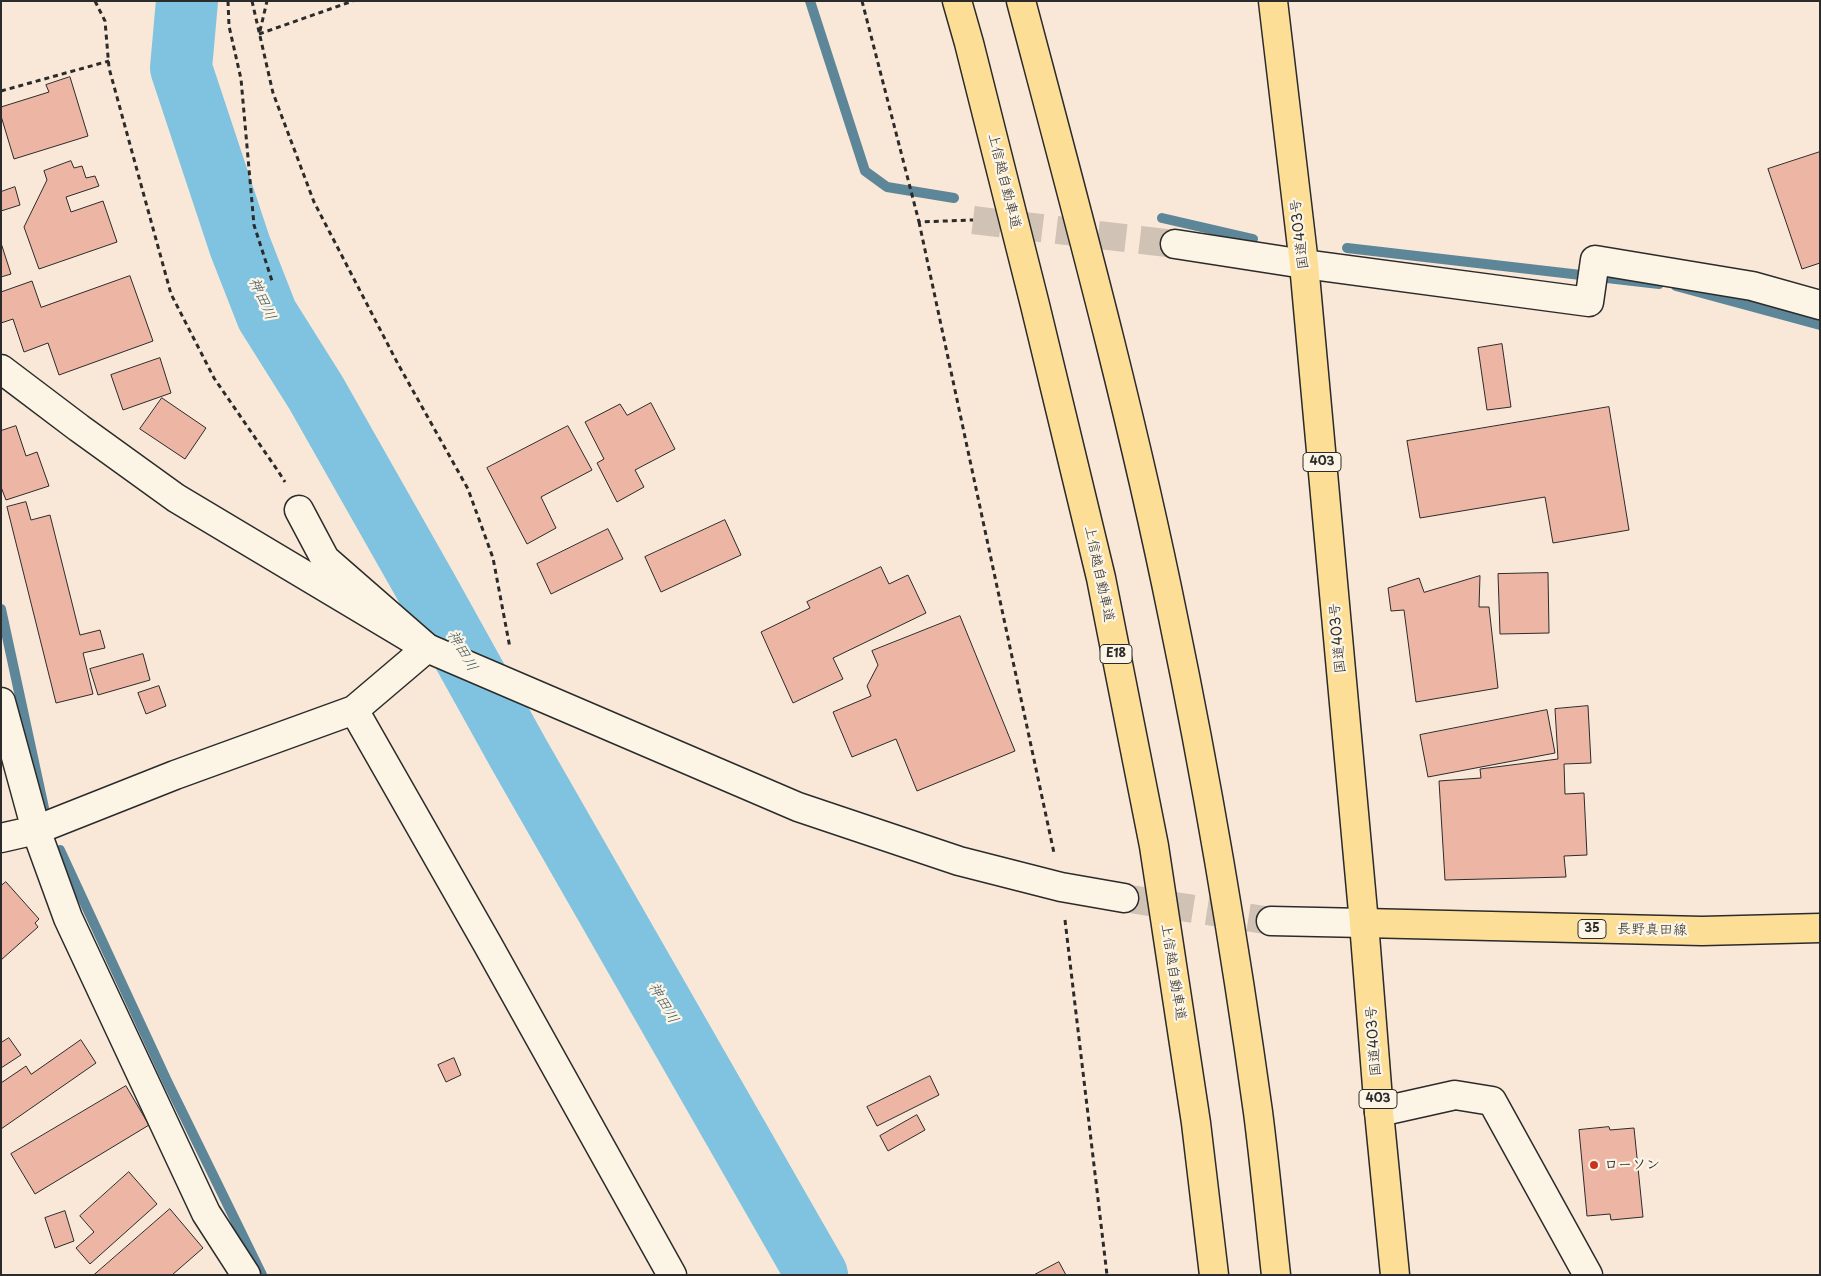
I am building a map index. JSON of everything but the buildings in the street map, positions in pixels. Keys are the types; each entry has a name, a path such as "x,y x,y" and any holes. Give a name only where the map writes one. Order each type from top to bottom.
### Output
{"main road":[{"name":"上信越自動車道","path":"955,1 969,42 1035,305 1100,578 1155,856 1194,1114 1214,1275"},
{"path":"1021,1 1083,236 1173,615"},
{"path":"1040,1 1092,193 1147,446 1173,615 1220,862 1258,1114 1276,1275"},
{"name":"国道403号","path":"1272,1 1304,264 1364,923 1379,1112 1396,1275"},
{"name":"長野真田線","path":"1364,923 1702,931 1820,928"}],"street":[{"path":"1175,244 1304,264 1589,302 1595,260 1752,286 1820,305"},
{"path":"1,369 176,498 426,648 798,807 959,861 1061,887 1124,898"},
{"path":"299,510 325,559 426,648"},
{"path":"1,838 36,830 175,775 354,710 426,648"},
{"path":"1,702 36,830 68,918 206,1213 246,1275"},
{"path":"354,710 488,944 672,1275"},
{"path":"1271,921 1364,923"},
{"path":"1379,1112 1455,1096 1492,1101 1588,1275"}],"path":[{"path":"95,1 105,21 109,68 171,294 214,378 278,471 299,510"},
{"path":"228,1 229,26 242,79 254,225 273,284"},
{"path":"252,1 273,94 314,202 398,364 468,489 493,558 507,626 507,684"},
{"path":"259,34 266,1"},
{"path":"259,34 353,1"},
{"path":"862,1 919,222 1061,887 1107,1275"},
{"path":"1,91 109,61"},
{"path":"919,222 973,220"}],"waterway":[{"name":"神田川","path":"187,1 181,68 240,246 267,315 316,393 521,758 817,1275"},
{"path":"810,1 865,171 887,187 954,198"},
{"path":"1162,218 1253,239"},
{"path":"1347,248 1659,284"},
{"path":"1676,286 1820,325"},
{"path":"1,609 44,808"},
{"path":"60,850 167,1081 262,1275"}],"tunnel":[{"path":"973,220 1175,244"},
{"path":"1124,898 1271,921"}],"place":[{"name":"ローソン","path":"1594,1165"}]}
